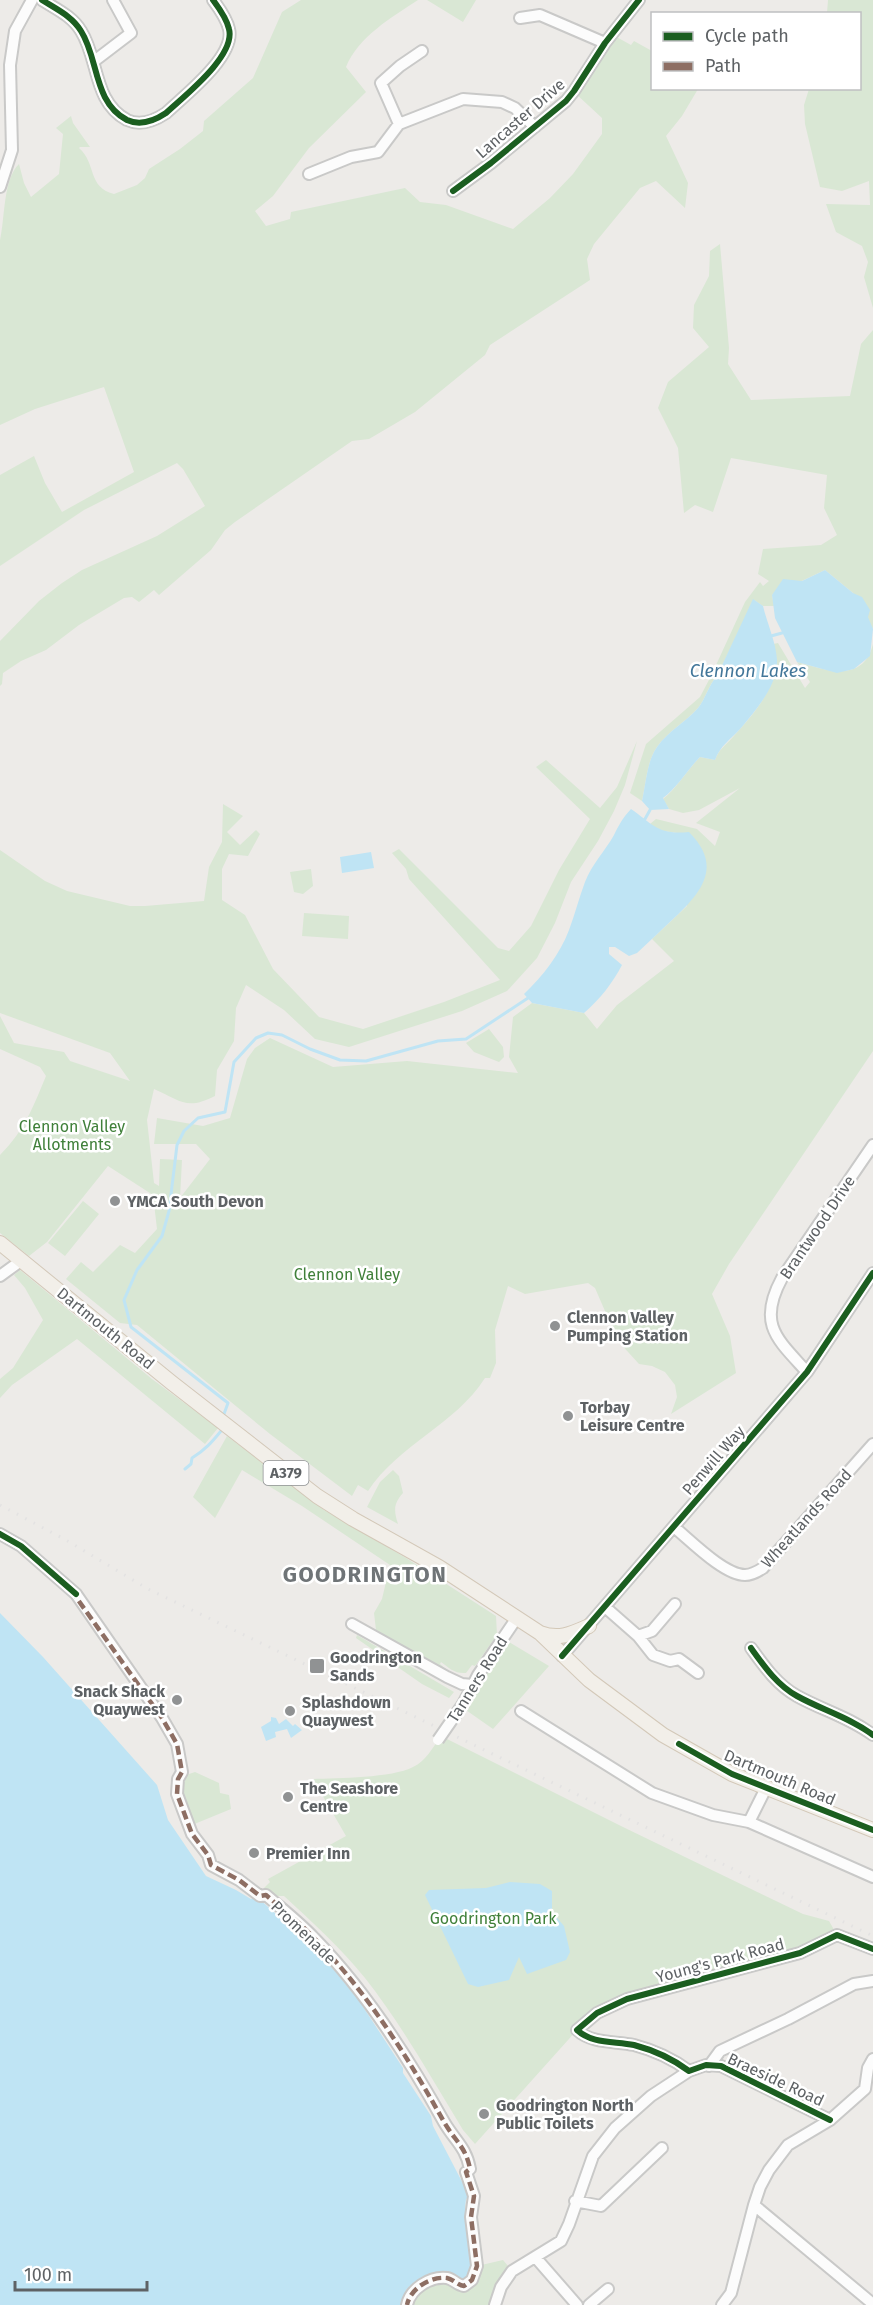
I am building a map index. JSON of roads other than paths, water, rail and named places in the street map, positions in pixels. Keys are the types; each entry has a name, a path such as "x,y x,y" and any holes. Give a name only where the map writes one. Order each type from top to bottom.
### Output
{"main road":[{"name":"Dartmouth Road","path":"0,1243 317,1496 439,1567 540,1633 589,1680 663,1735 732,1774 873,1830"},
{"name":"A379","path":"540,1633 553,1638 569,1635 589,1626"}],"street":[{"path":"0,187 12,150 10,65 15,31 32,0"},
{"path":"42,0 70,18 82,32 108,104 117,114 130,121 141,123 157,119 166,113 224,55 230,41 230,29 216,1"},
{"path":"93,62 131,33 113,0"},
{"name":"Lancaster Drive","path":"453,191 535,127 574,91 605,43 639,0"},
{"path":"520,18 540,15 605,43"},
{"path":"399,124 381,83 422,51"},
{"path":"309,174 351,157 378,152 399,124 463,99 502,102 515,108 535,127"},
{"name":"Brantwood Drive","path":"807,1372 780,1343 773,1330 770,1314 772,1296 873,1145"},
{"path":"0,1276 22,1260"},
{"name":"Penwill Way","path":"562,1656 807,1372 873,1273"},
{"name":"Wheatlands Road","path":"674,1527 727,1570 745,1575 755,1573 763,1568 873,1444"},
{"name":"Promenade","path":"0,1534 21,1546 76,1594 162,1718 177,1744 182,1772 178,1779 177,1794 192,1834 208,1855 212,1865 239,1880 260,1896 266,1895 314,1937 354,1982 413,2069 453,2139 467,2153 470,2169 466,2172 474,2196 471,2217 477,2266 472,2280 464,2286 447,2278 428,2282 412,2291 408,2296 407,2305"},
{"path":"638,1636 652,1631 675,1604"},
{"path":"605,1607 638,1636 653,1654 670,1661 679,1659 698,1673"},
{"name":"Tanners Road","path":"438,1740 516,1618"},
{"path":"352,1624 447,1677 462,1684 472,1685"},
{"path":"751,1648 770,1674 795,1695 850,1720 873,1735"},
{"path":"521,1711 651,1792 713,1815 749,1822 873,1877"},
{"path":"749,1822 766,1788"},
{"name":"Young's Park Road","path":"689,2071 676,2061 635,2046 585,2038 577,2030 597,2013 627,1999 800,1953 837,1935 873,1949"},
{"path":"709,2066 720,2050 798,2014 854,1984 873,1980"},
{"path":"722,2305 731,2293 759,2187 769,2170 788,2145 830,2120 869,2092 868,2068 873,2059"},
{"name":"Braeside Road","path":"495,2305 496,2296 512,2271 561,2241 593,2156 615,2128 651,2096 689,2071 709,2066 721,2066 830,2120"},
{"path":"575,2202 601,2206 662,2148"},
{"path":"754,2205 873,2304"},
{"path":"536,2258 574,2302 561,2305"},
{"path":"589,2305 608,2289"}],"water":[{"path":"825,570 853,593 862,597 870,610 868,617 873,629 870,656 854,669 837,673 797,662 775,618 772,595 783,579 802,581"},
{"name":"Clennon Lakes","path":"753,599 763,606 776,653 776,669 770,688 715,760 700,757 663,798 669,809 650,810 642,801 649,765 654,753 666,736 701,704 717,676"},
{"path":"631,809 657,828 670,832 689,832 700,845 707,868 699,890 682,911 637,953 629,956 615,947 609,947 609,954 622,965 605,991 584,1013 532,1003 524,994 538,980 561,948 588,875 621,821"},
{"path":"371,852 374,868 342,873 340,857"},
{"path":"0,1613 43,1657 157,1785 168,1820 206,1876 251,1899 256,1896 305,1940 358,1999 431,2116 433,2126 470,2197 466,2199 465,2222 470,2261 473,2263 466,2282 450,2277 414,2287 412,2284 406,2290 405,2302 401,2305 0,2305"},
{"path":"271,1717 276,1718 279,1724 286,1719 293,1726 295,1724 302,1730 291,1738 287,1729 275,1732 276,1737 266,1741 261,1727 271,1721"},
{"path":"510,1882 540,1884 552,1891 552,1912 564,1926 570,1952 566,1960 527,1974 519,1957 509,1980 478,1987 468,1984 425,1895 429,1890 486,1888"}],"waterway":[{"path":"771,636 782,633"},
{"path":"645,819 650,810"},
{"path":"224,1414 228,1403 131,1327 124,1300 137,1270 162,1236 169,1211 177,1145 184,1131 198,1118 225,1112 234,1062 256,1038 268,1033 282,1035 340,1060 366,1061 438,1041 466,1039 528,998"},
{"path":"185,1469 191,1464 192,1458 208,1446 221,1431"}],"railway":[{"path":"0,1505 66,1540 148,1589 873,1936"}],"place":[{"name":"YMCA South Devon","path":"115,1201"},
{"name":"Clennon Valley Pumping Station","path":"555,1326"},
{"name":"Torbay Leisure Centre","path":"568,1416"},
{"name":"Goodrington Sands","path":"317,1666"},
{"name":"Snack Shack Quaywest","path":"177,1700"},
{"name":"Splashdown Quaywest","path":"290,1711"},
{"name":"The Seashore Centre","path":"288,1797"},
{"name":"Premier Inn","path":"254,1853"},
{"name":"Goodrington North Public Toilets","path":"484,2114"}],"district":[{"name":"GOODRINGTON","path":"365,1574"}],"park label":[{"name":"Clennon Valley Allotments","path":"72,1135"},
{"name":"Clennon Valley","path":"347,1274"},
{"name":"Goodrington Park","path":"493,1918"}]}
